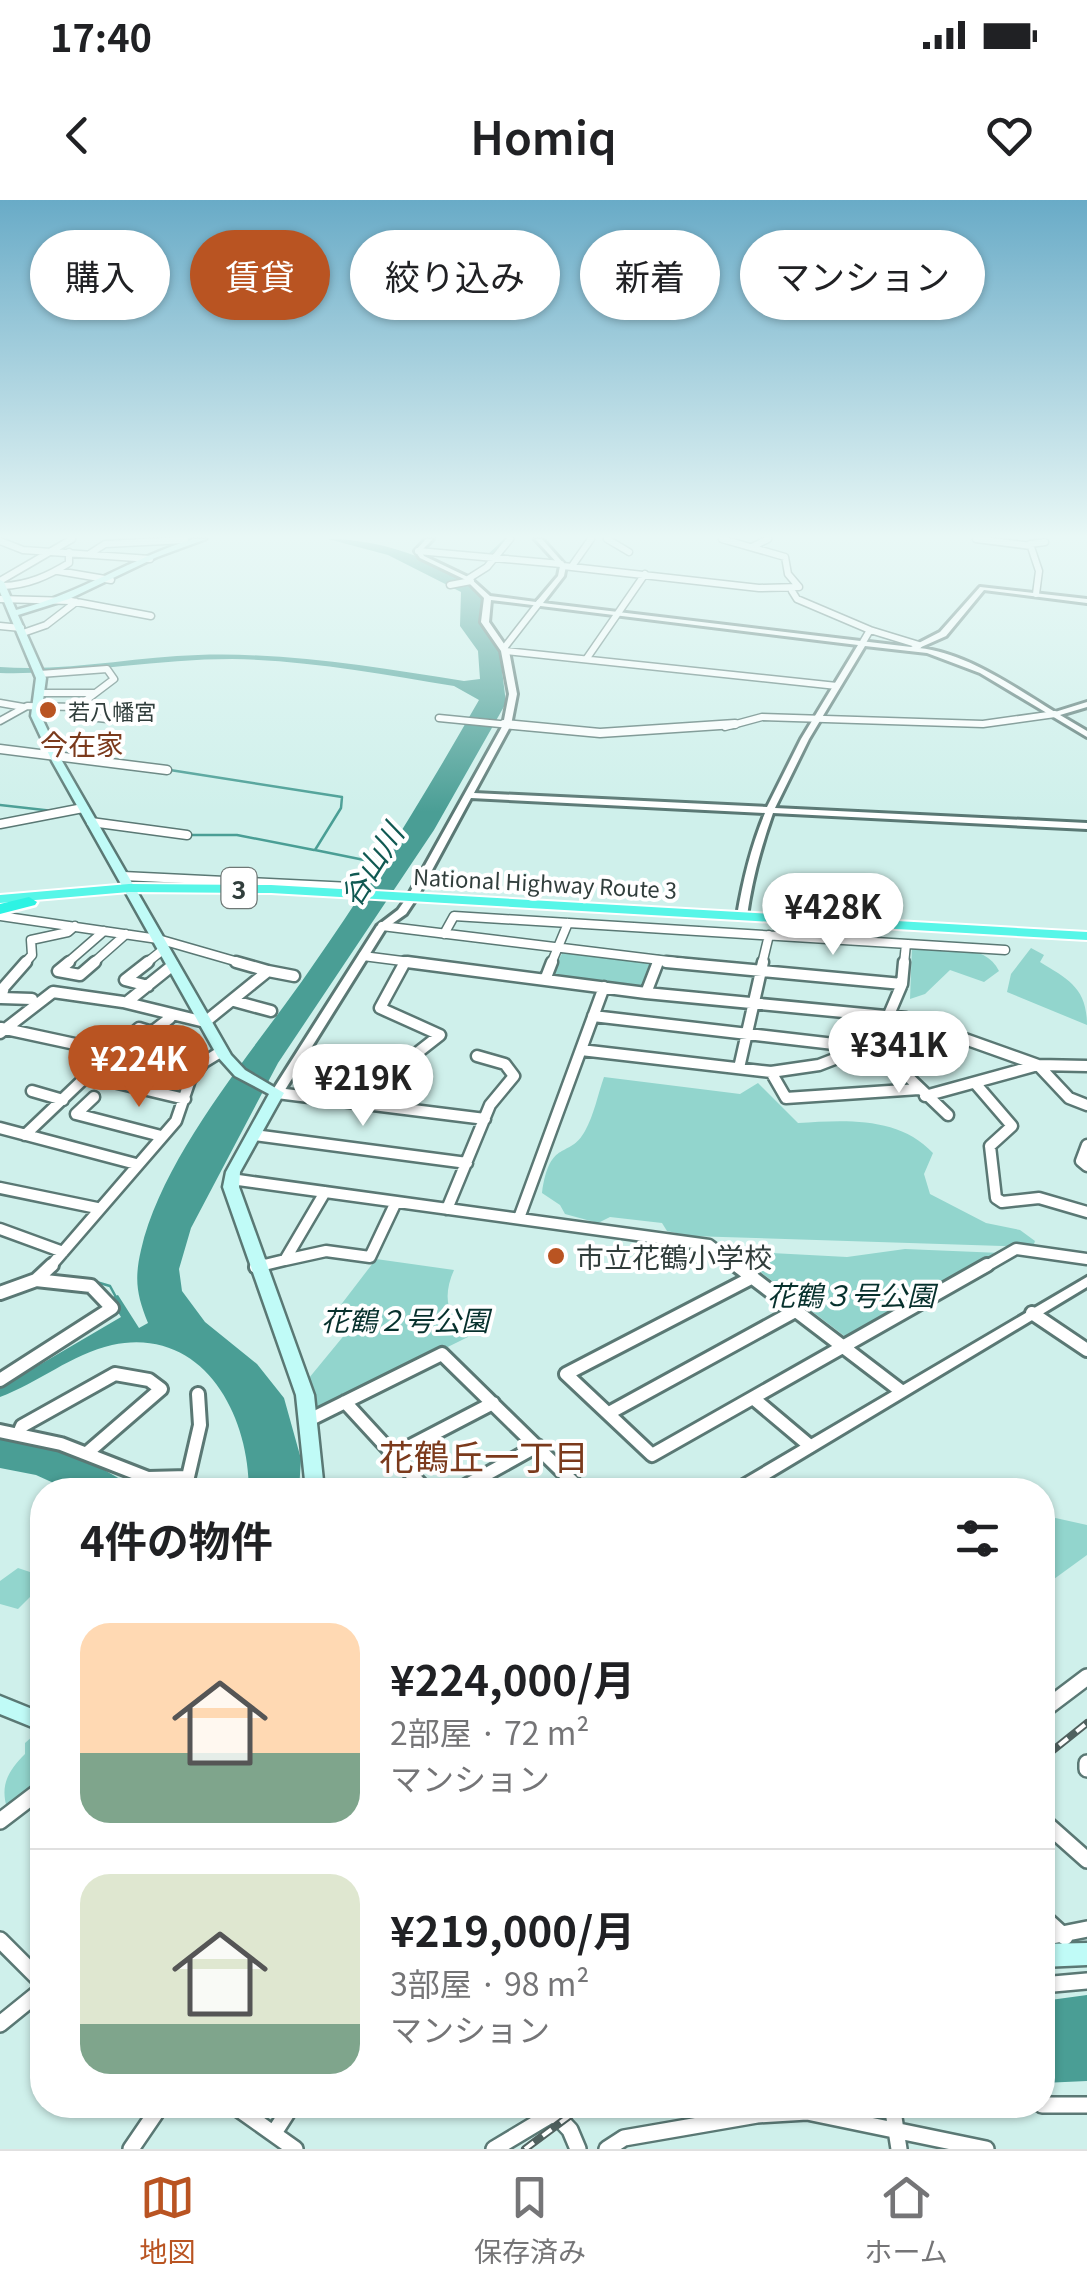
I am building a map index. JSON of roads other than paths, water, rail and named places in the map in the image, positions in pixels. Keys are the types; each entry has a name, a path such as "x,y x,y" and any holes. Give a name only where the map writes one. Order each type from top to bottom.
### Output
{"highway":[{"name":"National Highway Route 3","path":"0,908 128,887"},
{"name":"National Highway Route 3","path":"29,902 128,887 348,893 1087,939"},
{"name":"National Highway Route 3","path":"404,899 1087,939"},
{"path":"0,908 29,902"}],"main road":[{"path":"22,631 39,672 33,702 36,716 83,808 222,1051 234,1067 271,1091 232,1179 236,1210 305,1395 314,1478"},
{"path":"3,1710 30,1718"},
{"path":"1055,1955 1087,1954"}],"street":[{"path":"17,630 26,630"},
{"path":"485,1119 271,1091 404,899 468,795 504,724 513,694 504,649 489,630"},
{"path":"504,649 518,630"},
{"path":"587,658 606,630"},
{"path":"761,630 917,646 946,630"},
{"path":"742,916 745,880 772,809 815,722 870,630 964,662 1087,735"},
{"path":"504,649 838,686"},
{"path":"39,672 78,666"},
{"path":"39,672 113,672 114,679 76,706"},
{"path":"0,703 95,693"},
{"path":"0,721 33,702 95,710 89,717 107,719"},
{"path":"440,718 600,733 724,726 762,717 815,722 982,724 1055,714 1087,704"},
{"path":"0,749 167,770"},
{"path":"468,795 1087,826"},
{"path":"0,824 83,808"},
{"path":"92,822 188,836"},
{"path":"0,908 126,934 294,976"},
{"path":"444,934 454,916 1005,950"},
{"path":"545,980 568,923"},
{"path":"32,999 0,998 4,987 32,955 31,940 68,932 76,926"},
{"path":"382,926 658,960 902,984"},
{"path":"104,932 58,971 80,975 126,934"},
{"path":"738,1068 768,936"},
{"path":"148,986 125,980 161,944"},
{"path":"888,1017 902,984 906,944"},
{"path":"362,956 646,993 927,1023 1038,1065 1069,1098 1087,1104"},
{"path":"646,993 658,960"},
{"path":"370,1105 391,1064 424,1048 440,1034 380,1008 405,962"},
{"path":"127,1002 173,965"},
{"path":"2,1030 53,992 127,1002 170,1018 205,1022 268,970"},
{"path":"519,1218 604,988"},
{"path":"234,1001 271,1011"},
{"path":"593,1016 903,1052 936,1050 959,1035"},
{"path":"25,1135 139,1028 152,1032 170,1018"},
{"path":"2,1030 112,1052"},
{"path":"581,1050 771,1072 819,1065 864,1048"},
{"path":"36,1280 176,1121 198,1068 222,1051"},
{"path":"903,1052 902,1071 948,1115"},
{"path":"447,1209 485,1119 514,1076 505,1064 477,1056"},
{"path":"771,1072 786,1098 922,1092 975,1083 1038,1065 1087,1066"},
{"path":"88,1076 185,1100"},
{"path":"975,1083 1012,1126 990,1146 996,1198 1002,1202 1039,1198 1087,1212"},
{"path":"32,1091 62,1100"},
{"path":"94,1096 76,1114 161,1136"},
{"path":"1069,1098 1087,1096"},
{"path":"0,1128 136,1164"},
{"path":"254,1135 467,1163"},
{"path":"1087,1145 1081,1161 1087,1166"},
{"path":"232,1179 709,1245 901,1391"},
{"path":"0,1188 97,1208"},
{"path":"285,1260 325,1192"},
{"path":"256,1267 326,1251 370,1257 396,1202"},
{"path":"0,1229 62,1252"},
{"path":"753,1276 566,1374 652,1454 1016,1249 1087,1258"},
{"path":"0,1293 36,1280 96,1286 107,1292 112,1308 0,1380"},
{"path":"757,1478 1087,1280"},
{"path":"609,1413 798,1310"},
{"path":"1032,1313 1087,1350"},
{"path":"309,1420 442,1354 570,1478"},
{"path":"19,1432 22,1426 115,1374 150,1380 161,1389 87,1453"},
{"path":"0,1431 19,1432 87,1453 148,1478 188,1477 200,1426 198,1394"},
{"path":"753,1398 810,1446"},
{"path":"344,1402 415,1478"},
{"path":"394,1454 493,1404"},
{"path":"480,1478 537,1446"},
{"path":"1055,1701 1087,1677"},
{"path":"0,1820 30,1798"},
{"path":"1055,1832 1087,1860"},
{"path":"1055,1928 1065,1937"},
{"path":"1055,1937 1087,1929"},
{"path":"0,1940 30,1970"},
{"path":"1055,1984 1087,1981"},
{"path":"0,2024 30,2000"},
{"path":"1055,2105 1087,2105"},
{"path":"131,2149 152,2118"},
{"path":"251,2118 295,2149"},
{"path":"274,2134 284,2118"},
{"path":"494,2149 536,2118"},
{"path":"557,2118 570,2130 578,2149"},
{"path":"606,2149 624,2138 746,2118"},
{"path":"830,2118 892,2126 986,2149"},
{"path":"892,2118 899,2149"}],"waterway":[{"name":"谷山川","path":"170,770 342,797 341,808 315,850 384,864"},
{"path":"0,805 53,811"},
{"path":"189,835 237,835 314,850"},
{"path":"93,1281 110,1286 117,1299"}],"railway":[{"path":"1055,1749 1087,1723"},
{"path":"525,2149 567,2118"}],"place":[{"name":"若八幡宮","path":"48,710"},
{"name":"市立花鶴小学校","path":"556,1256"}],"district":[{"name":"今在家","path":"82,743"},
{"name":"花鶴丘一丁目","path":"484,1454"}],"park label":[{"name":"花鶴３号公園","path":"851,1294"},
{"name":"花鶴２号公園","path":"405,1319"}]}
